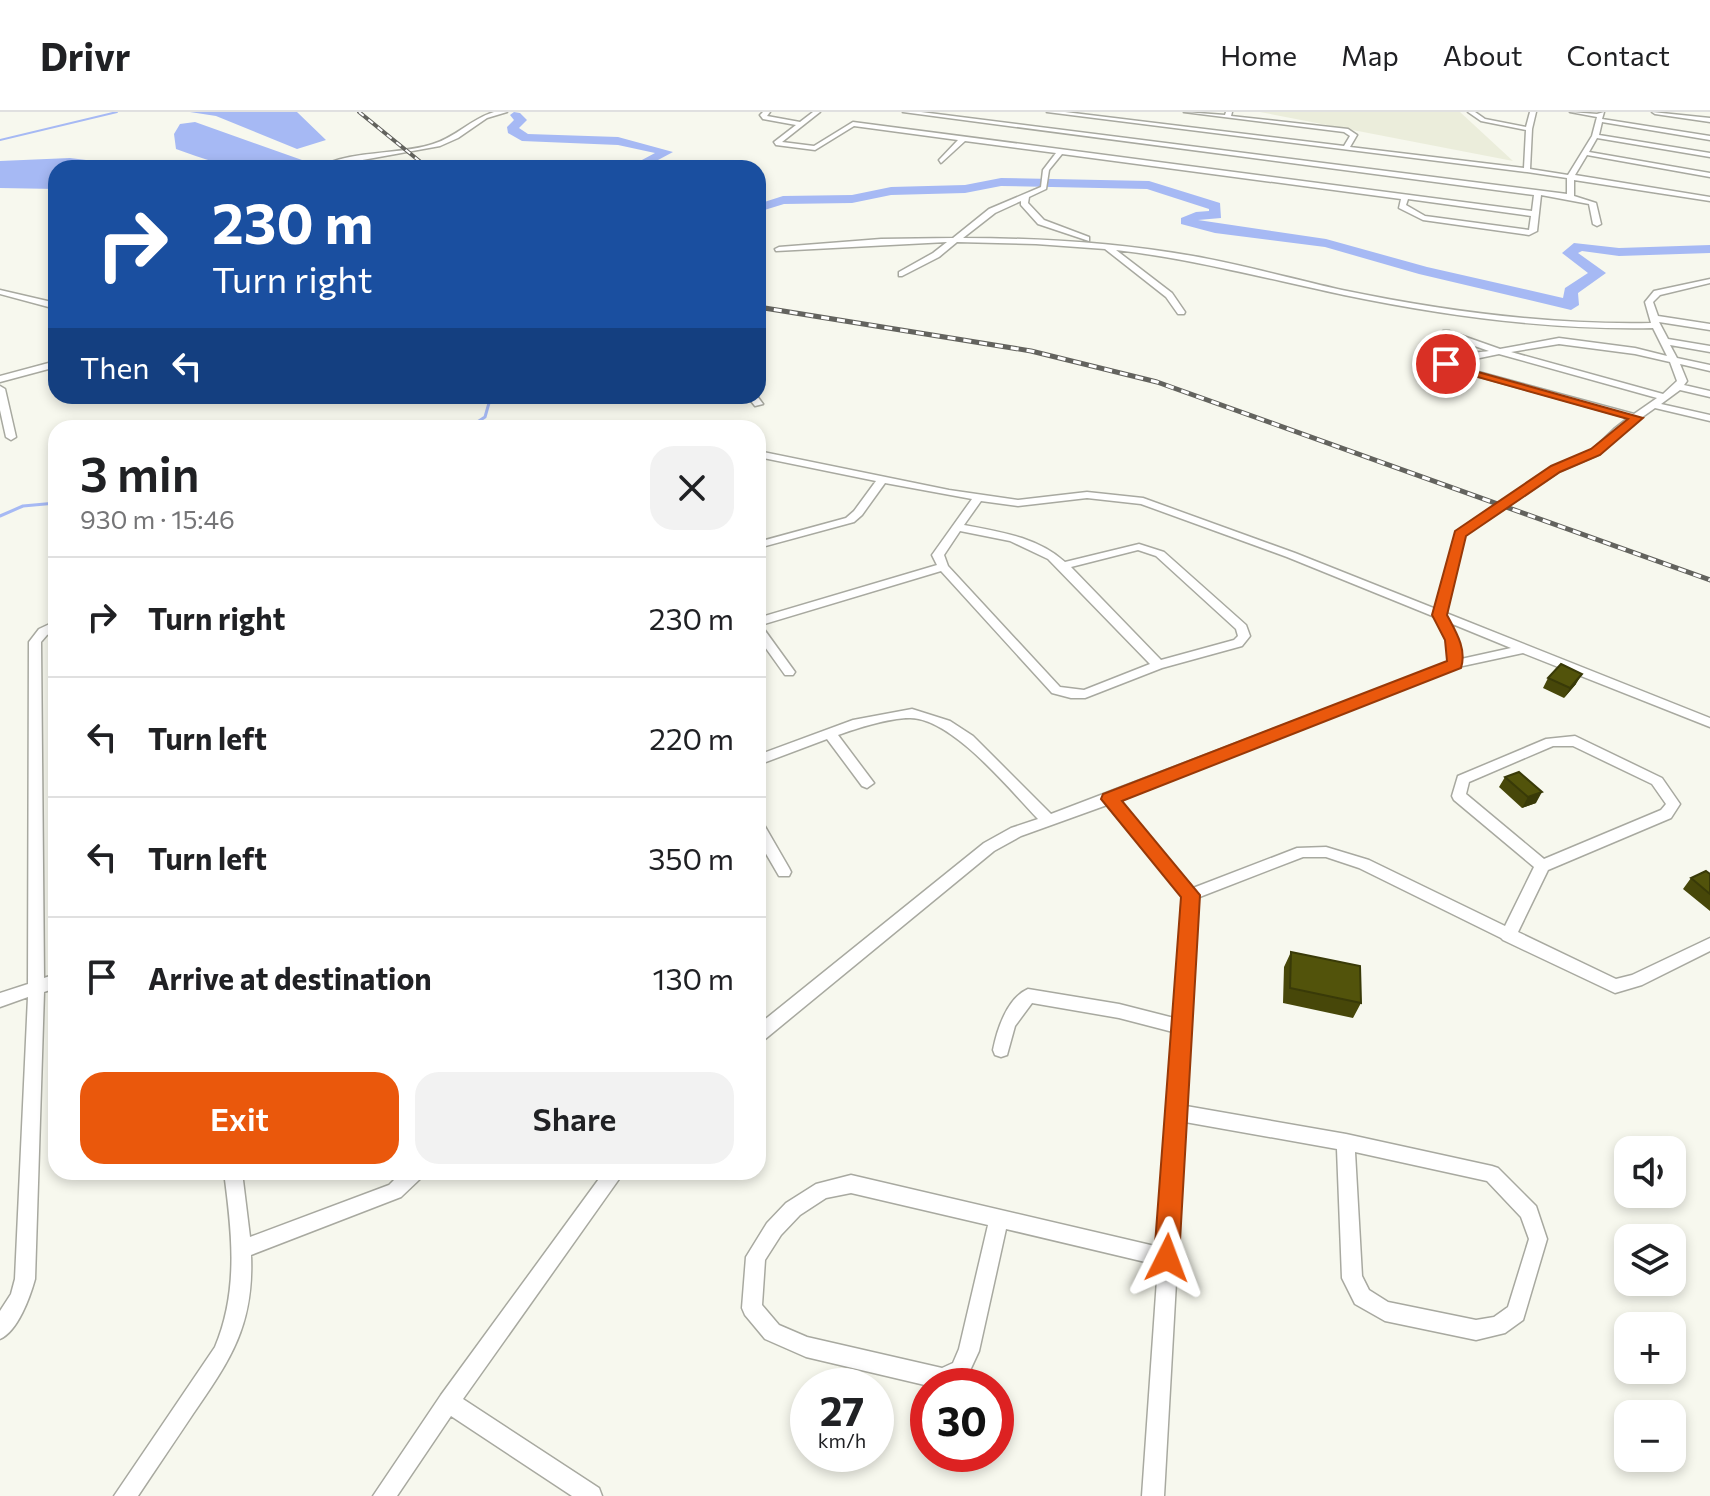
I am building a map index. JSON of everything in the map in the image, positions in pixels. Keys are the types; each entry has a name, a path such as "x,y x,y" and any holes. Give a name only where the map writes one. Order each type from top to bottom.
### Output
{"street":[{"path":"362,160 434,146 454,139 481,116 504,112"},
{"path":"767,112 763,115 765,118 800,124"},
{"path":"817,112 777,144 803,149 818,148 860,118"},
{"path":"906,112 1570,197 1591,202 1597,224"},
{"path":"1050,112 1171,123 1216,132 1571,176 1710,199"},
{"path":"1187,112 1228,114 1346,130 1354,135 1346,148"},
{"path":"1471,112 1483,120 1529,129"},
{"path":"1527,170 1533,112"},
{"path":"1573,112 1710,138"},
{"path":"1655,112 1710,120"},
{"path":"1570,197 1571,176 1595,136 1600,116"},
{"path":"1028,127 1036,120"},
{"path":"853,124 1535,214"},
{"path":"1203,150 1216,132"},
{"path":"1595,136 1710,155"},
{"path":"941,161 964,138"},
{"path":"1138,162 1150,143"},
{"path":"902,274 936,255 992,211 1026,196 1045,183 1046,170 1060,152"},
{"path":"1585,153 1710,175"},
{"path":"1285,181 1294,162"},
{"path":"1405,197 1402,206 1420,218 1526,232 1533,231 1538,193"},
{"path":"1026,196 1024,203 1041,222 1106,247 1169,295 1181,312"},
{"path":"779,249 954,240 1106,247 1188,258 1367,297 1467,312 1599,326 1654,322 1710,327"},
{"path":"1455,664 1452,640 1440,615 1460,534 1556,469 1596,452 1678,387 1682,381 1654,322 1651,297 1710,281"},
{"path":"0,292 48,304"},
{"path":"1446,333 1503,353 1665,397"},
{"path":"1637,418 1435,359 1503,353 1559,341 1710,368"},
{"path":"1664,341 1710,349"},
{"path":"0,379 48,366"},
{"path":"1678,387 1710,394"},
{"path":"0,389 11,437"},
{"path":"1655,405 1710,418"},
{"path":"766,456 978,498 1018,503 1087,495 1115,495 1143,501 1291,555 1710,723"},
{"path":"766,543 850,520 883,479"},
{"path":"978,498 938,555 943,567 1056,690 1085,694 1158,665 1238,643 1244,636 1242,628 1160,554 1149,548 1139,547 1063,566"},
{"path":"957,527 1028,543 1051,554 1158,665"},
{"path":"766,622 943,567"},
{"path":"0,1329 20,1298 25,1279 36,988 35,642 48,629"},
{"path":"766,637 789,672"},
{"path":"766,1028 989,847 1016,832 1110,799 1455,664 1524,649"},
{"path":"766,757 858,723 912,713 945,724 968,739 1048,820"},
{"path":"831,735 867,783"},
{"path":"1508,936 1542,866 1666,814 1673,804 1670,795 1657,781 1575,741 1551,742 1463,779 1459,796 1542,866"},
{"path":"1110,799 1190,895 1153,1496"},
{"path":"766,841 784,872"},
{"path":"1190,895 1302,852 1326,852 1364,864 1615,986 1626,985 1710,944"},
{"path":"0,1000 48,984"},
{"path":"1001,1050 1007,1024 1028,996 1119,1011 1181,1027"},
{"path":"1175,1112 1346,1142 1492,1174 1529,1212 1538,1239 1516,1313 1498,1326 1476,1330 1385,1311 1362,1297 1352,1278 1346,1142"},
{"path":"125,1496 222,1354 234,1330 242,1292 244,1249 234,1180"},
{"path":"244,1249 395,1191 407,1180"},
{"path":"384,1496 448,1402 609,1180"},
{"path":"999,1219 969,1351 960,1370 943,1379 806,1347 772,1332 752,1308 756,1257 774,1229 793,1209 822,1190 851,1184 1167,1258"},
{"path":"448,1402 591,1496"}],"shaded area":[{"path":"1260,112 1460,112 1513,161"}],"water":[{"path":"190,112 297,112 326,140 297,149 216,116"},
{"path":"195,122 302,160 207,160 176,149 174,134 180,124"},
{"path":"70,158 86,160 48,160 48,189 0,188 0,161"}],"building":[{"path":"1561,664 1582,674 1570,688 1548,678"},
{"path":"1519,772 1542,792 1528,797 1505,777"},
{"path":"1706,871 1710,874 1710,894 1691,878"},
{"path":"1291,952 1360,966 1361,1003 1290,988"}],"waterway":[{"path":"0,140 117,112"},
{"path":"516,115 521,120 513,127 514,133 526,138 618,141 667,152 650,160"},
{"path":"766,205 783,200 852,199 891,191 965,189 1001,182 1149,185 1215,206 1216,215 1196,216 1186,221 1215,229 1326,243 1424,271 1571,305 1570,291 1599,273 1584,266 1569,253 1579,246 1619,252 1710,249"},
{"path":"480,420 485,417 489,404"},
{"path":"0,516 23,506 48,504"}],"railway":[{"path":"359,112 418,160"},
{"path":"766,308 1031,351 1157,382 1710,580"}],"route":[{"path":"1167,1258 1190,895 1110,799 1455,664 1452,640 1440,615 1460,534 1556,469 1596,452 1617,431 1637,418 1446,364"}]}
